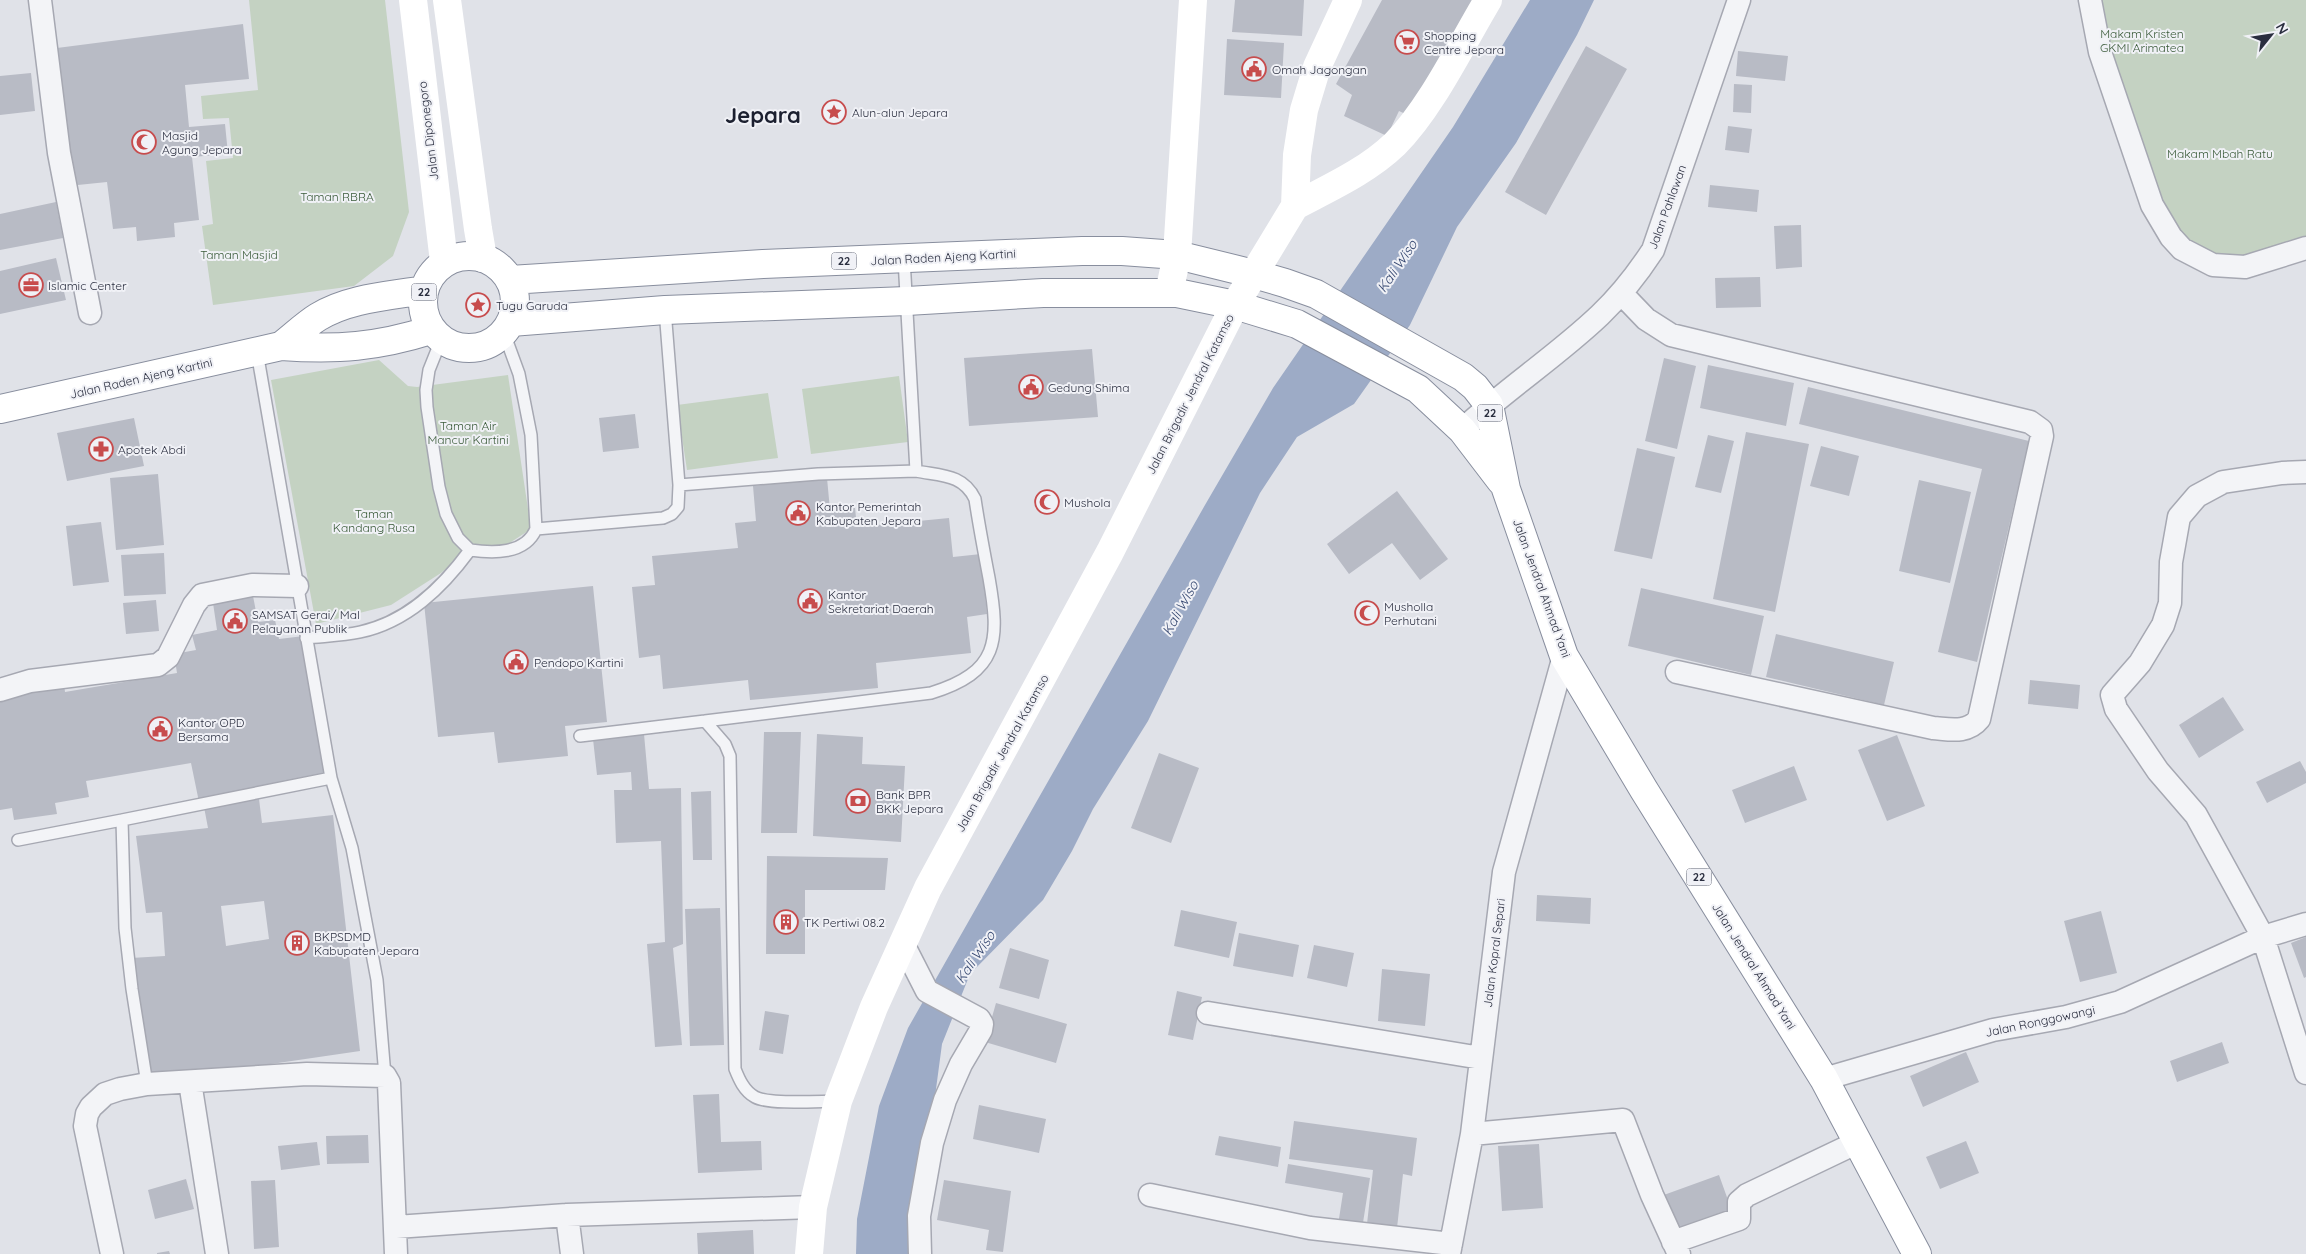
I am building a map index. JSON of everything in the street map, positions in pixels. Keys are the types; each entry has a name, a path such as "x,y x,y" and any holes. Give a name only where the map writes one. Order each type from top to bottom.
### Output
{"main road":[{"name":"Jalan Diponegoro","path":"413,0 444,262"},
{"path":"447,0 478,229 484,258"},
{"path":"1168,293 1177,255 1193,0"},
{"path":"1295,206 1297,155 1304,110 1317,67 1348,0"},
{"path":"1295,206 1358,172 1393,145 1408,130 1426,104 1488,0"},
{"name":"Jalan Brigadir Jendral Katamso","path":"809,1254 813,1207 838,1101 874,1007 928,888 1110,552 1235,304 1295,206"},
{"name":"Jalan Raden Ajeng Kartini","path":"510,280 763,264 1082,250 1122,250 1177,255 1254,274"},
{"path":"444,262 470,255 484,258 499,266 510,280 516,301 508,327"},
{"name":"22","path":"444,262 435,270 424,290 422,304 425,318 436,335 453,346 467,349 481,348 494,342 508,327 665,310 907,301 1043,293 1168,293 1235,304"},
{"name":"Jalan Jendral Ahmad Yani","path":"1254,274 1316,294 1464,377 1475,387 1489,405 1506,489 1564,656 1644,790 1824,1079 1917,1254"},
{"name":"Jalan Raden Ajeng Kartini","path":"269,349 318,317 334,309 352,303 424,290"},
{"name":"Jalan Jendral Ahmad Yani","path":"1235,304 1297,324 1418,389 1462,430 1506,489"},
{"name":"Jalan Raden Ajeng Kartini","path":"0,409 269,349 352,348 408,337 436,335"}],"street":[{"path":"40,0 59,153 90,313"},
{"name":"Jalan Pahlawan","path":"1462,430 1489,405 1600,315 1621,293 1653,250 1739,0"},
{"path":"2090,0 2100,52 2152,206 2171,237 2182,248 2213,265 2245,267 2306,248"},
{"path":"1621,293 1646,319 1671,335 2030,422 2041,430 2042,436 1979,719 1972,726 1957,730 1933,728 1678,672"},
{"path":"2305,1067 2263,938 2196,815 2158,771 2116,709 2112,695 2140,663 2163,626 2170,603 2171,562 2179,518 2197,496 2223,482 2282,473 2306,472"},
{"path":"0,690 30,681 158,665 168,657 194,605 202,595 252,585 297,586"},
{"name":"Jalan Kopral Separi","path":"1450,1249 1472,1134 1504,872 1564,656"},
{"name":"Jalan Ronggowangi","path":"1824,1079 1993,1030 2066,1017 2120,1002 2263,938 2306,924"},
{"path":"903,944 927,991 976,1017 982,1024 981,1030 961,1064 945,1100 932,1143 919,1216 920,1254"},
{"path":"1208,1013 1482,1058"},
{"path":"112,1254 85,1126 86,1114 104,1094 147,1084 307,1074 385,1076 389,1083 396,1227 394,1254"},
{"path":"190,1082 217,1254"},
{"path":"1472,1134 1623,1120 1652,1196 1676,1248 1739,1218 1739,1202 1747,1195 1845,1150 1858,1142"},
{"path":"1150,1195 1310,1228 1450,1249"},
{"path":"396,1227 567,1215 813,1207"},
{"path":"567,1215 572,1254"}],"lane":[{"path":"904,259 916,471"},
{"path":"436,335 426,390 439,487 446,514 458,538 470,550 503,552 524,543 536,530 663,518 672,514 678,507 679,484 665,310"},
{"path":"508,327 531,435 536,530"},
{"path":"269,349 297,586 331,778 352,848 377,980 385,1076"},
{"path":"580,736 931,693 953,686 977,670 992,647 995,635 995,613 975,499 965,483 955,478 916,471 818,474 679,484"},
{"path":"306,638 358,633 381,626 400,616 430,595 446,580 470,550"},
{"path":"704,721 725,744 730,756 735,1069 740,1081 756,1098 775,1101 838,1101"},
{"path":"18,840 331,778"},
{"path":"122,820 124,928 147,1084"}],"green space":[{"name":"Taman RBRA","path":"249,0 385,0 409,212 393,256 354,286 213,305 202,226 213,224 206,161 233,158 229,118 203,119 201,96 258,90"},
{"name":"Makam Mbah Ratu","path":"2094,0 2306,0 2306,245 2214,262 2172,236"},
{"name":"Taman Kandang Rusa","path":"379,360 408,386 417,387 508,375 531,529 505,546 468,545 458,540 462,555 441,573 391,605 316,624 271,380"},
{"path":"899,376 908,442 811,454 802,389"},
{"path":"768,393 778,458 687,470 677,405"}],"water":[{"name":"Kali Wiso","path":"1530,0 1594,0 1577,35 1516,143 1457,227 1410,325 1354,404 1297,437 1260,493 1148,721 1093,809 1072,851 1043,900 970,974 942,1044 914,1254 856,1254 857,1219 879,1106 908,1028 1273,388 1453,127"}],"building":[{"path":"1235,0 1304,0 1302,36 1232,32"},
{"name":"Shopping Centre Jepara","path":"1382,0 1478,0 1414,118 1399,111 1387,136 1344,116 1352,95 1336,84"},
{"name":"Masjid Agung Jepara","path":"243,24 249,79 185,85 189,127 225,124 228,154 192,157 199,220 174,223 175,237 137,241 136,227 113,229 107,182 68,186 60,129 68,128 57,48"},
{"name":"Omah Jagongan","path":"1227,39 1284,43 1281,98 1224,95"},
{"path":"1586,46 1627,69 1546,215 1505,192"},
{"path":"1738,51 1788,56 1785,81 1736,76"},
{"path":"31,73 35,111 0,115 0,76"},
{"path":"1734,84 1752,85 1751,113 1733,112"},
{"path":"1728,126 1752,129 1749,153 1725,150"},
{"path":"1710,185 1759,190 1757,212 1708,207"},
{"path":"56,202 63,238 0,250 0,214"},
{"path":"1801,225 1802,267 1776,269 1774,226"},
{"name":"Islamic Center","path":"56,258 66,300 0,314 0,271"},
{"path":"1760,277 1761,307 1716,308 1715,278"},
{"name":"Gedung Shima","path":"1092,349 1098,417 969,426 964,358"},
{"path":"1664,358 1696,366 1677,449 1645,441"},
{"path":"1708,365 1794,383 1786,426 1700,408"},
{"path":"1808,387 2029,441 1977,662 1938,652 1982,469 1799,424"},
{"path":"635,414 639,448 603,452 599,418"},
{"name":"Apotek Abdi","path":"134,418 144,466 67,481 57,433"},
{"path":"1746,432 1809,444 1775,612 1713,599"},
{"path":"1708,435 1734,441 1721,493 1695,487"},
{"path":"1821,446 1859,456 1849,496 1810,486"},
{"path":"1637,448 1675,457 1652,559 1614,551"},
{"path":"158,474 164,545 116,550 110,478"},
{"name":"Kantor Sekretariat Daerah","path":"827,478 830,510 855,508 857,527 949,518 953,557 981,554 987,614 967,617 971,653 876,663 878,688 750,700 748,680 663,689 660,655 639,658 632,587 655,585 652,556 738,548 735,523 756,521 753,486"},
{"path":"1919,480 1971,492 1950,583 1899,571"},
{"path":"1397,491 1448,559 1420,580 1392,543 1349,574 1327,544"},
{"path":"101,522 109,582 73,586 66,526"},
{"path":"164,553 166,594 124,596 121,555"},
{"name":"Pendopo Kartini","path":"593,586 607,722 565,726 568,756 498,763 494,732 438,737 424,603"},
{"path":"1641,588 1764,616 1751,675 1628,646"},
{"name":"Kantor OPD Bersama","path":"253,596 258,622 275,620 279,639 304,636 328,775 199,802 191,763 86,781 89,797 55,803 57,814 14,820 12,808 0,810 0,695 64,684 65,692 177,673 174,654 196,650 192,635 217,630 213,603"},
{"path":"156,600 159,631 126,634 123,603"},
{"path":"1776,634 1894,662 1884,705 1766,677"},
{"path":"2030,680 2080,685 2078,709 2028,704"},
{"path":"2223,697 2244,730 2199,758 2179,725"},
{"path":"764,732 801,732 797,833 761,833"},
{"path":"644,734 649,789 681,788 683,944 673,948 682,1045 655,1047 647,944 665,942 661,841 616,843 614,790 632,790 631,772 597,775 593,739"},
{"name":"Bank BPR BKK Jepara","path":"817,734 863,737 862,764 905,766 901,842 813,836"},
{"path":"1897,735 1925,806 1887,821 1858,750"},
{"path":"1159,753 1199,768 1171,843 1131,828"},
{"path":"2300,761 2306,772 2306,783 2267,803 2256,782"},
{"path":"1794,766 1807,800 1745,823 1732,790"},
{"path":"711,791 712,860 693,860 691,792"},
{"name":"BKPSDMD Kabupaten Jepara","path":"259,799 262,823 333,815 360,1051 149,1082 131,958 165,956 162,912 146,913 136,836 208,828 204,807","holes":["264,901 269,939 226,946 221,906"]},
{"name":"TK Pertiwi 08.2","path":"767,856 888,858 885,890 805,890 805,954 766,954"},
{"path":"1537,895 1591,898 1590,924 1536,921"},
{"path":"720,908 724,1045 690,1046 685,909"},
{"path":"1181,910 1237,922 1229,958 1174,946"},
{"path":"2101,911 2117,973 2080,982 2064,921"},
{"path":"1239,933 1299,945 1293,977 1233,966"},
{"path":"2306,937 2306,977 2304,978 2291,943"},
{"path":"1314,945 1354,953 1347,987 1307,978"},
{"path":"1010,948 1049,960 1039,999 999,988"},
{"path":"1382,969 1430,974 1425,1026 1378,1021"},
{"path":"1177,991 1202,997 1193,1040 1168,1035"},
{"path":"996,1003 1067,1024 1056,1063 985,1042"},
{"path":"765,1011 789,1015 783,1054 759,1050"},
{"path":"2222,1042 2229,1063 2177,1082 2170,1061"},
{"path":"1966,1052 1979,1082 1923,1107 1910,1076"},
{"path":"719,1094 721,1142 761,1141 762,1170 698,1173 693,1095"},
{"path":"979,1105 1046,1119 1039,1153 973,1139"},
{"path":"1294,1121 1417,1138 1412,1176 1403,1174 1397,1228 1367,1224 1373,1170 1289,1159"},
{"path":"368,1135 369,1163 327,1164 326,1136"},
{"path":"1219,1136 1281,1147 1278,1167 1215,1155"},
{"path":"1966,1141 1979,1173 1940,1189 1926,1157"},
{"path":"317,1142 320,1165 281,1170 278,1146"},
{"path":"1539,1144 1543,1208 1502,1211 1498,1146"},
{"path":"1288,1164 1370,1178 1362,1229 1338,1225 1343,1193 1285,1183"},
{"path":"1719,1175 1733,1214 1676,1237 1661,1196"},
{"path":"186,1179 194,1209 155,1219 148,1190"},
{"path":"275,1180 279,1247 254,1249 251,1181"},
{"path":"944,1180 1011,1191 1003,1252 986,1250 989,1230 937,1220"},
{"path":"753,1230 754,1254 698,1254 697,1233"},
{"path":"169,1251 170,1254 157,1254 157,1253"}],"place":[{"name":"Shopping Centre Jepara","path":"1407,42"},
{"name":"Omah Jagongan","path":"1254,69"},
{"name":"Alun-alun Jepara","path":"834,112"},
{"name":"Masjid Agung Jepara","path":"144,142"},
{"name":"Islamic Center","path":"31,285"},
{"name":"Tugu Garuda","path":"478,305"},
{"name":"Gedung Shima","path":"1031,387"},
{"name":"Apotek Abdi","path":"101,449"},
{"name":"Mushola","path":"1047,502"},
{"name":"Kantor Pemerintah Kabupaten Jepara","path":"798,513"},
{"name":"Kantor Sekretariat Daerah","path":"810,601"},
{"name":"Musholla Perhutani","path":"1367,613"},
{"name":"SAMSAT Gerai/ Mal Pelayanan Publik","path":"235,621"},
{"name":"Pendopo Kartini","path":"516,662"},
{"name":"Kantor OPD Bersama","path":"160,729"},
{"name":"Bank BPR BKK Jepara","path":"858,801"},
{"name":"TK Pertiwi 08.2","path":"786,922"},
{"name":"BKPSDMD Kabupaten Jepara","path":"297,943"}],"district":[{"name":"Jepara","path":"763,115"}],"park label":[{"name":"Makam Kristen GKMI Arimatea","path":"2142,40"},
{"name":"Taman Masjid","path":"239,254"},
{"name":"Taman Air Mancur Kartini","path":"468,432"}]}
